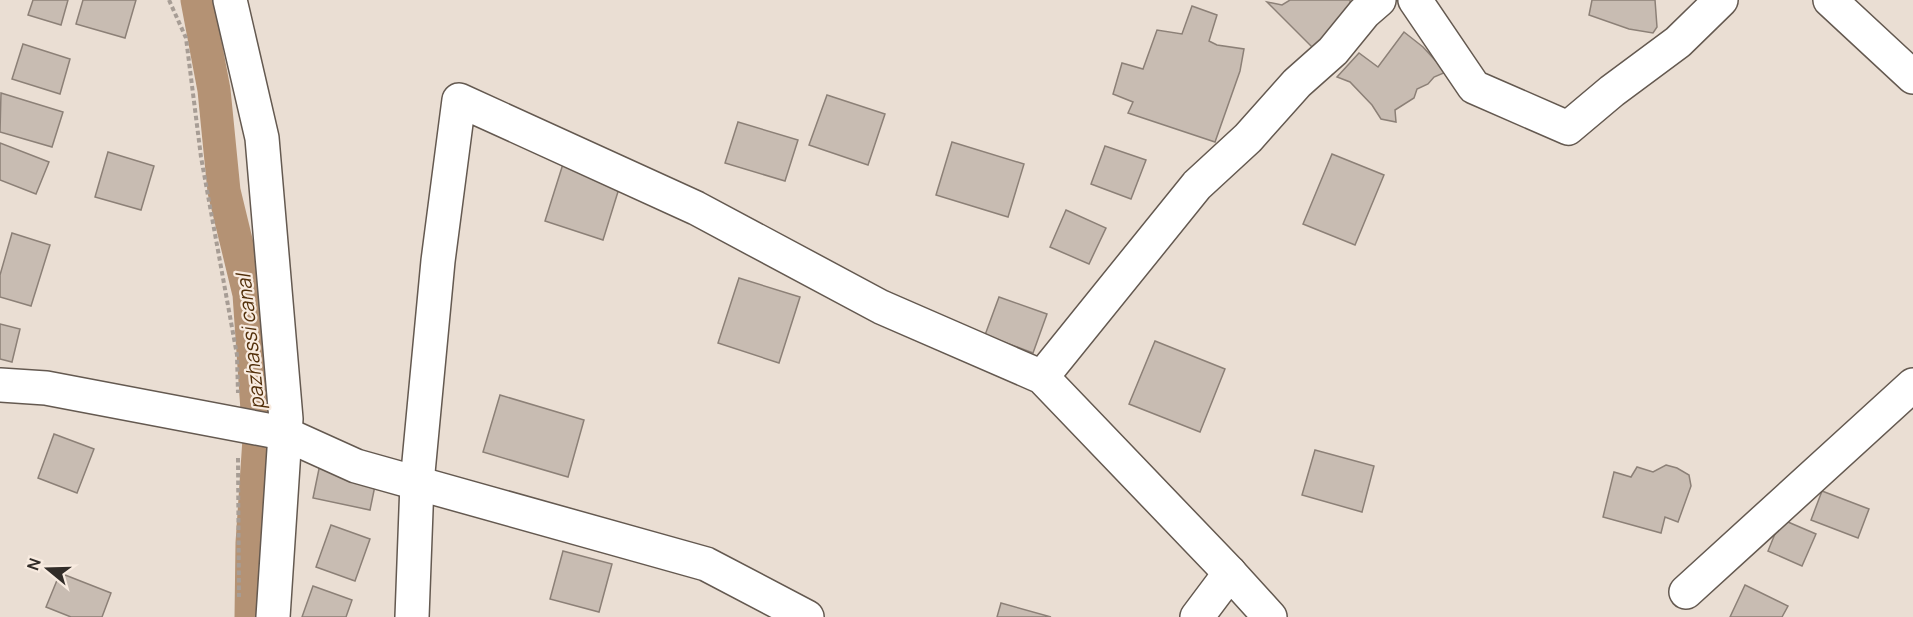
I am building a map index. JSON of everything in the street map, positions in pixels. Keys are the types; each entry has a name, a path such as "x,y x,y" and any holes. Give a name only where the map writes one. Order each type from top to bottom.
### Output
{"street":[{"path":"230,0 262,138 286,419 273,617"},
{"path":"1042,377 1197,185 1248,138 1297,83 1333,51 1364,13 1379,0"},
{"path":"1415,0 1474,87 1568,128 1620,85 1678,42 1721,0"},
{"path":"1830,0 1913,77"},
{"path":"412,617 417,483 438,261 459,100 696,208 881,307 1042,377 1270,617"},
{"path":"0,385 46,388 284,434 356,466 706,564 807,617"},
{"path":"1686,592 1913,385"},
{"path":"1197,617 1230,573"}],"path":[{"path":"169,0 186,38 203,168 237,355 243,426 239,606"}],"building":[{"path":"33,0 68,0 61,25 28,15"},
{"path":"83,0 136,0 125,38 76,24"},
{"path":"1290,0 1350,0 1351,12 1314,49 1267,2 1282,5"},
{"path":"1592,0 1655,0 1657,27 1653,33 1629,29 1589,15"},
{"path":"1192,6 1217,15 1209,41 1217,45 1244,49 1240,71 1215,142 1128,113 1133,102 1113,94 1122,63 1143,69 1157,30 1182,34"},
{"path":"1404,32 1423,47 1446,72 1417,89 1414,98 1395,110 1396,122 1381,119 1372,105 1350,82 1337,77 1359,53 1378,67"},
{"path":"23,44 70,59 60,94 12,79"},
{"path":"1,93 63,112 52,147 0,132"},
{"path":"827,95 885,114 868,165 809,145"},
{"path":"738,122 798,140 785,181 725,163"},
{"path":"952,142 1024,164 1008,217 936,195"},
{"path":"0,143 49,162 36,194 0,180"},
{"path":"1105,146 1146,160 1131,199 1091,184"},
{"path":"108,152 154,166 141,210 95,197"},
{"path":"1332,154 1384,175 1355,245 1303,224"},
{"path":"563,164 621,182 603,240 545,221"},
{"path":"1066,210 1106,228 1089,264 1050,247"},
{"path":"12,233 50,245 31,306 0,297 0,275"},
{"path":"739,278 800,297 779,363 718,343"},
{"path":"999,297 1047,314 1033,353 985,335"},
{"path":"0,324 20,329 12,362 0,359"},
{"path":"1155,341 1225,369 1200,432 1129,404"},
{"path":"500,395 584,420 568,477 483,452"},
{"path":"54,434 94,449 77,493 38,478"},
{"path":"1315,450 1374,466 1362,512 1302,495"},
{"path":"320,464 377,476 370,510 313,498"},
{"path":"1666,465 1689,475 1691,486 1678,522 1665,517 1661,533 1603,517 1614,472 1631,477 1637,467 1653,472"},
{"path":"1822,491 1869,509 1858,538 1811,520"},
{"path":"1781,519 1816,534 1802,566 1768,551"},
{"path":"331,525 370,539 355,581 316,567"},
{"path":"563,551 612,564 599,612 550,599"},
{"path":"60,573 111,593 102,617 71,617 46,607"},
{"path":"1745,585 1788,606 1782,617 1730,617"},
{"path":"313,586 352,600 346,617 302,617"},
{"path":"1001,603 1051,617 997,617"}],"waterway":[{"name":"pazhassi canal","path":"197,0 214,90 224,191 249,294 259,439 252,543 251,617"}]}
